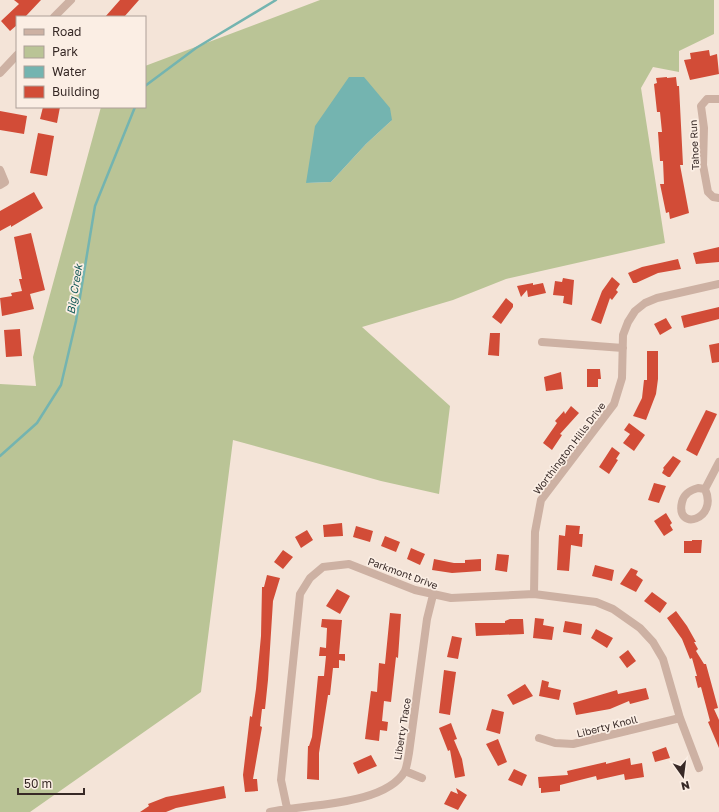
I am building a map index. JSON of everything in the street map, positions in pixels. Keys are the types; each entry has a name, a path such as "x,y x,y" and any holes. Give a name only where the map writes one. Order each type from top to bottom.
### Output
{"street":[{"path":"55,16 71,0"},
{"path":"0,73 16,56"},
{"name":"Tahoe Run","path":"719,99 707,99 701,106 704,128 703,165 708,192 713,197 719,198"},
{"path":"0,170 5,182 0,185"},
{"name":"Worthington Hills Drive","path":"534,594 535,532 541,500 614,404 622,378 623,335 628,322 635,311 645,303 656,298 719,284"},
{"path":"542,342 623,348"},
{"path":"705,489 719,462"},
{"name":"Parkmont Drive","path":"287,808 281,780 300,594 310,578 323,567 349,564 433,595 451,598 472,598 534,594 596,602 613,609 640,628 653,642 663,659 680,718 699,768"},
{"name":"Liberty Trace","path":"270,812 287,808 328,804 376,794 393,783 405,770 409,753 427,619 433,595"},
{"name":"Liberty Knoll","path":"539,738 555,744 573,744 680,718"},
{"path":"405,770 422,778"}],"green space":[{"path":"320,0 714,0 714,34 679,51 679,72 653,67 641,88 665,243 506,279 453,300 362,327 450,406 439,494 381,481 233,440 201,692 30,812 0,812 0,384 36,386 33,357 101,108 146,108 146,66","holes":["392,120 366,144 331,182 306,183"]}],"water":[{"path":"349,77 364,77 390,108 392,120 366,144 331,182 306,183 315,126"}],"building":[{"path":"14,0 41,0 26,16 16,16 16,26 10,31 1,21 19,4"},
{"path":"120,0 139,0 125,16 106,16"},
{"path":"709,50 710,56 717,54 719,74 690,80 684,60 691,59 690,53"},
{"path":"676,77 677,86 679,86 683,165 680,165 689,213 670,219 669,212 666,213 660,184 664,184 663,161 660,161 658,132 662,132 660,112 657,112 654,84 657,83 656,78"},
{"path":"43,108 60,108 57,123 40,119"},
{"path":"0,111 27,116 24,134 0,130"},
{"path":"38,133 54,136 47,176 30,173"},
{"path":"34,192 43,208 11,227 11,225 0,231 0,211"},
{"path":"31,233 45,290 30,294 34,309 2,316 0,298 12,296 11,293 22,291 19,279 22,279 14,237"},
{"path":"719,247 719,262 696,264 693,253"},
{"path":"678,259 681,269 658,273 636,283 633,283 628,273 642,267"},
{"path":"612,277 620,284 616,290 618,292 612,300 610,298 601,324 591,320 602,291"},
{"path":"563,278 574,280 572,305 563,303 564,296 553,295 555,281 562,282"},
{"path":"533,283 533,285 543,283 546,293 528,297 527,290 521,297 517,286"},
{"path":"506,298 513,304 513,307 501,324 492,317"},
{"path":"719,307 719,319 684,328 681,316"},
{"path":"666,318 672,328 660,335 654,324"},
{"path":"20,329 22,356 6,357 4,330"},
{"path":"490,333 500,333 499,356 488,355"},
{"path":"719,343 719,362 712,363 709,345"},
{"path":"647,351 658,351 658,379 656,394 646,420 633,416 642,398 644,380 647,380"},
{"path":"587,369 600,369 601,379 598,379 598,387 587,387"},
{"path":"561,372 563,389 546,391 544,377"},
{"path":"571,406 579,413 560,434 562,435 552,450 543,443 557,423 555,421 564,411 565,414"},
{"path":"706,410 717,414 697,456 686,450"},
{"path":"629,423 645,435 634,451 623,443 630,434 624,430"},
{"path":"612,447 620,453 616,459 618,460 609,474 599,467"},
{"path":"673,456 681,461 670,477 668,477 662,473 663,468"},
{"path":"654,483 666,486 659,503 648,500"},
{"path":"666,513 672,523 670,525 673,530 664,536 654,521"},
{"path":"342,523 343,536 324,537 323,525"},
{"path":"566,525 580,526 579,534 583,534 582,547 571,545 569,571 557,570 559,535 565,536"},
{"path":"356,526 373,531 370,542 353,537"},
{"path":"307,530 313,540 301,548 295,537"},
{"path":"385,536 400,542 396,552 381,546"},
{"path":"702,540 701,553 684,553 684,541"},
{"path":"411,548 425,554 420,565 407,559"},
{"path":"283,550 293,557 283,569 274,562"},
{"path":"497,554 509,555 507,572 495,570"},
{"path":"434,559 454,563 465,563 465,560 481,559 481,571 452,573 432,570"},
{"path":"595,565 614,570 612,581 592,576"},
{"path":"631,568 638,571 636,575 643,580 636,592 620,584"},
{"path":"267,575 280,578 273,601 265,709 262,709 260,726 262,727 253,779 257,779 258,791 245,792 243,775 250,716 252,717 256,689 261,636 262,587 264,587"},
{"path":"337,589 350,596 340,614 326,606"},
{"path":"652,592 667,603 660,613 644,601"},
{"path":"676,611 696,642 694,642 698,649 696,651 704,664 706,664 718,708 714,709 719,720 719,748 708,722 710,721 701,687 698,688 695,676 697,676 692,658 690,659 682,639 667,618"},
{"path":"390,613 401,614 398,658 396,657 391,702 384,701 382,721 388,722 387,731 380,730 379,741 365,739 371,691 377,692 379,663 385,664"},
{"path":"535,618 544,619 543,625 554,627 552,640 533,638"},
{"path":"322,619 342,620 339,654 345,654 345,661 339,660 339,668 333,668 330,695 328,695 319,753 319,780 307,779 308,746 312,737 318,676 324,676 326,656 319,656 320,647 326,648 327,628 321,627"},
{"path":"510,619 523,619 524,634 476,636 475,623 505,623 505,621"},
{"path":"565,621 582,624 581,635 563,632"},
{"path":"596,629 613,638 607,648 591,638"},
{"path":"452,636 462,638 458,659 447,657"},
{"path":"628,650 636,661 627,668 619,657"},
{"path":"444,670 456,672 450,715 439,713"},
{"path":"542,680 549,682 548,687 561,690 559,700 539,696"},
{"path":"525,684 533,696 513,705 507,695"},
{"path":"646,688 649,699 630,704 629,701 610,709 576,715 573,703 617,690 618,694"},
{"path":"492,709 504,712 500,734 486,730"},
{"path":"451,723 457,739 454,740 462,759 465,776 455,778 450,750 448,751 439,728"},
{"path":"498,739 507,762 498,766 486,744"},
{"path":"666,747 670,758 655,762 652,752"},
{"path":"371,755 377,766 358,774 353,763"},
{"path":"630,758 631,765 642,763 644,777 625,780 624,774 597,780 596,776 560,785 560,791 541,793 541,788 539,788 538,777 568,775 567,771"},
{"path":"514,769 527,775 522,786 508,780"},
{"path":"224,786 226,798 176,808 166,812 140,812 149,806 148,804 166,797"},
{"path":"456,788 467,795 458,810 444,804 451,791 458,794"}],"waterway":[{"name":"Big Creek","path":"146,85 196,48 276,0"},
{"name":"Big Creek","path":"0,456 37,423 61,385 76,321 95,206 135,108"}]}
